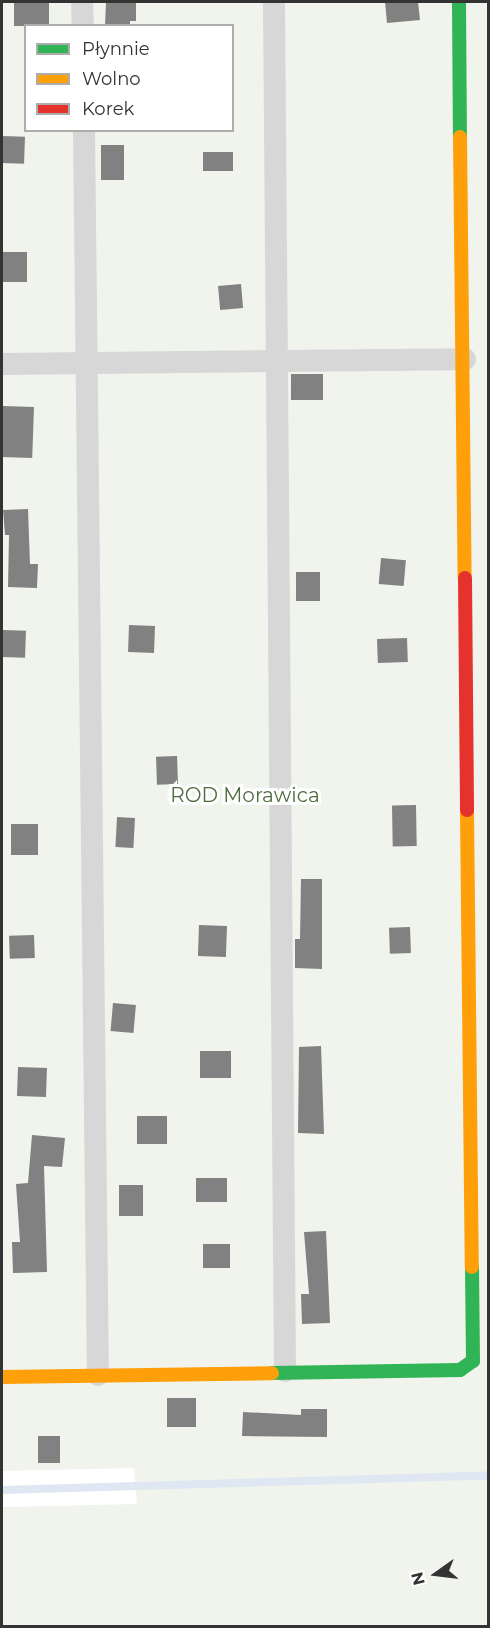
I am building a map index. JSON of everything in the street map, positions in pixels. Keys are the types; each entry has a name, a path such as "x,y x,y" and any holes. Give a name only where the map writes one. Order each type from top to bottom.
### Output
{"street":[{"path":"82,2 82,24"},
{"path":"274,2 279,358 285,1371"},
{"path":"2,1377 460,1370 472,1361 465,359 459,2"},
{"path":"84,132 98,1375"},
{"path":"2,364 279,358 465,359"}],"green space":[{"name":"ROD Morawica","path":"2,2 488,2 488,1626 2,1626 2,1507 137,1504 134,1468 2,1471"}],"building":[{"path":"14,2 49,2 49,24 14,26"},
{"path":"106,2 136,2 136,21 130,21 130,24 105,24"},
{"path":"385,2 418,2 420,20 387,23"},
{"path":"2,136 25,137 24,164 2,163"},
{"path":"101,145 124,145 124,180 101,180"},
{"path":"203,152 233,152 233,171 203,171"},
{"path":"3,252 27,252 27,282 3,282"},
{"path":"241,284 243,308 220,310 218,286"},
{"path":"291,374 323,374 323,400 291,400"},
{"path":"3,406 34,407 32,458 2,457"},
{"path":"28,509 30,564 38,564 37,588 8,587 9,535 5,535 3,510"},
{"path":"381,558 406,560 404,586 379,584"},
{"path":"296,572 320,572 320,601 296,601"},
{"path":"129,625 155,626 154,653 128,652"},
{"path":"3,630 26,631 25,658 2,657"},
{"path":"407,638 408,662 378,663 377,639"},
{"path":"177,756 178,784 157,785 156,757"},
{"path":"392,805 416,805 417,846 393,846"},
{"path":"117,817 135,818 133,848 115,847"},
{"path":"11,824 38,824 38,855 11,855"},
{"path":"301,879 322,879 322,969 295,968 295,939 300,939"},
{"path":"199,925 227,926 226,957 198,956"},
{"path":"410,927 411,953 390,954 389,928"},
{"path":"34,935 35,958 10,959 9,936"},
{"path":"113,1003 136,1005 133,1033 111,1031"},
{"path":"321,1046 324,1134 298,1133 299,1047"},
{"path":"200,1051 231,1051 231,1078 200,1078"},
{"path":"18,1067 47,1068 46,1097 17,1096"},
{"path":"137,1116 167,1116 167,1144 137,1144"},
{"path":"32,1135 65,1138 62,1167 44,1166 47,1272 13,1273 12,1242 20,1242 16,1184 28,1183"},
{"path":"196,1178 227,1178 227,1202 196,1202"},
{"path":"119,1185 143,1185 143,1216 119,1216"},
{"path":"326,1231 330,1323 302,1324 301,1294 309,1294 304,1232"},
{"path":"203,1244 230,1244 230,1268 203,1268"},
{"path":"167,1398 196,1398 196,1427 167,1427"},
{"path":"301,1409 327,1409 327,1437 242,1436 243,1412 301,1415"},
{"path":"38,1436 60,1436 60,1463 38,1463"}],"waterway":[{"path":"2,1490 488,1476"}],"traffic: fast":[{"path":"459,2 460,137"},
{"path":"272,1373 460,1370 473,1361 472,1267"}],"traffic: slow":[{"path":"460,137 465,578"},
{"path":"467,810 472,1267"},
{"path":"2,1377 272,1373"}],"traffic: jam":[{"path":"465,578 467,810"}]}
